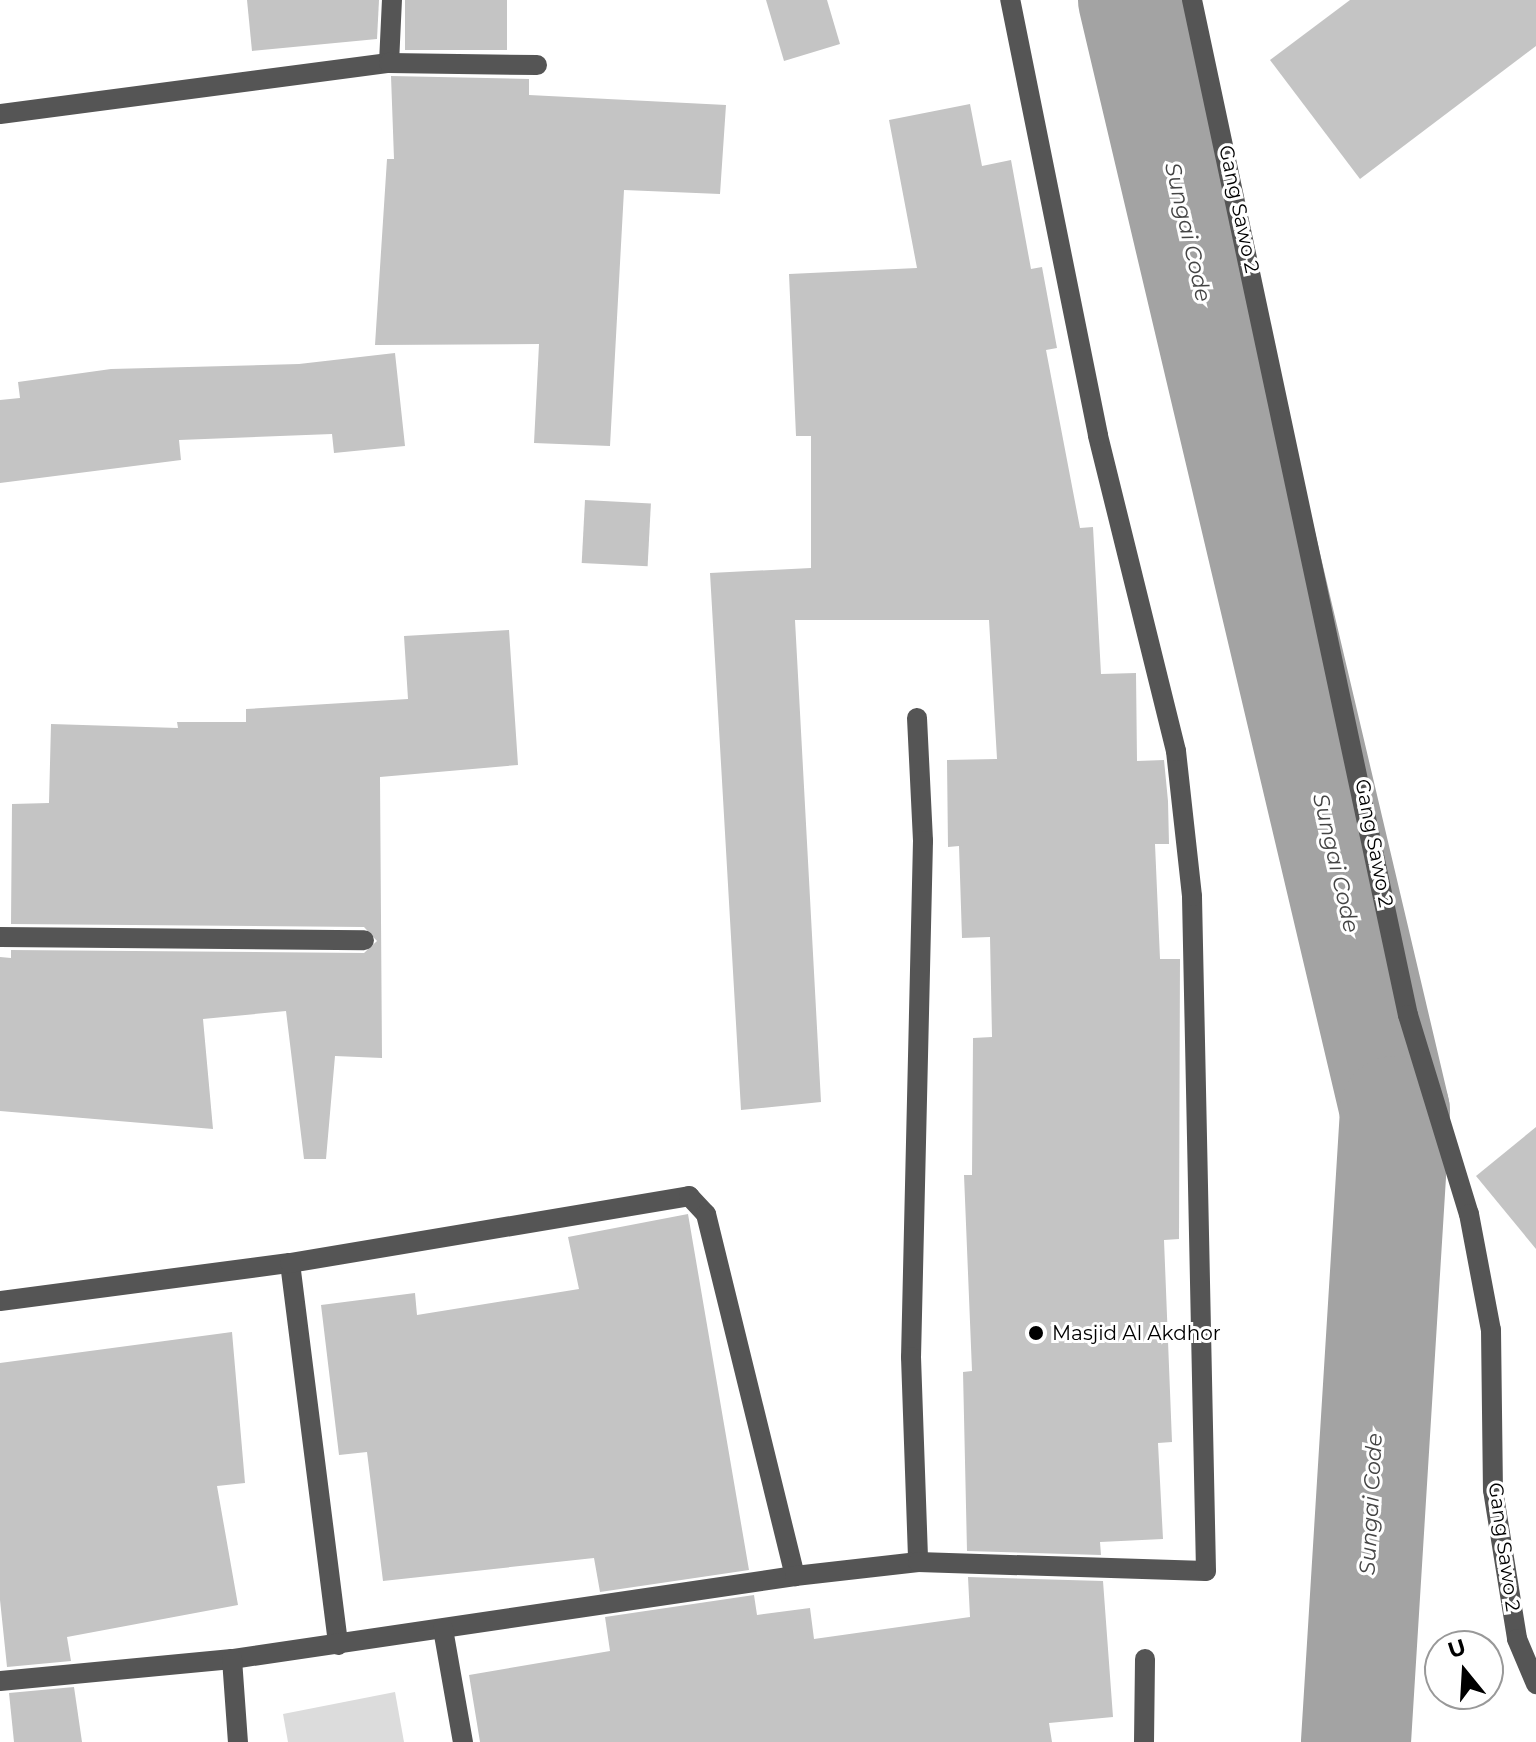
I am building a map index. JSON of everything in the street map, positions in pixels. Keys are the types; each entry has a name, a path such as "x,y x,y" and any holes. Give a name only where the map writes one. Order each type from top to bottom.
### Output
{"street":[{"path":"389,63 392,0"},
{"path":"0,1681 232,1659 795,1576 918,1562 1206,1571 1209,1549 1192,896 1176,751 1098,435 1010,0"},
{"name":"Gang Sawo 2","path":"1192,0 1408,1015 1469,1214 1491,1330 1493,1490 1517,1639 1536,1684"},
{"path":"0,114 389,63 537,65"},
{"path":"917,718 923,841 911,1357 918,1562"},
{"path":"0,937 364,940"},
{"path":"0,1301 290,1263 679,1193 697,1199 706,1214 795,1576"},
{"path":"290,1263 338,1645"},
{"path":"443,1629 463,1742"},
{"path":"232,1659 238,1742"},
{"path":"1144,1742 1145,1659"}],"shaded area":[{"path":"395,1692 404,1742 288,1742 283,1714"}],"building":[{"path":"247,0 379,0 377,39 252,51"},
{"path":"405,0 507,0 507,50 405,50"},
{"path":"766,0 827,0 840,44 784,61"},
{"path":"1350,0 1536,0 1536,46 1360,179 1270,60"},
{"path":"391,76 529,79 529,95 726,105 720,194 624,190 610,446 534,443 539,344 375,345 387,159 394,159"},
{"path":"970,104 982,166 1011,160 1031,269 1042,267 1057,348 1046,350 1080,528 1093,527 1101,674 1136,673 1137,761 1164,760 1168,801 1169,844 1155,844 1160,959 1180,959 1179,1239 1164,1240 1172,1442 1158,1443 1163,1539 1100,1542 1101,1555 967,1551 963,1372 972,1371 964,1175 972,1175 973,1038 992,1037 990,937 962,938 959,846 948,847 947,760 997,759 989,620 795,620 821,1102 741,1110 710,573 811,568 811,436 796,436 789,274 917,268 889,120"},
{"path":"395,353 405,446 334,453 332,434 179,440 181,460 0,483 0,400 20,398 18,382 111,369 299,364"},
{"path":"585,500 651,503 648,566 582,563"},
{"path":"509,630 518,765 380,777 382,1058 335,1056 326,1159 304,1159 286,1011 203,1019 213,1129 0,1111 0,957 11,958 11,950 364,953 377,941 364,927 11,924 12,804 49,803 51,724 178,728 177,722 246,722 246,709 408,699 404,636"},
{"path":"1536,1127 1536,1249 1476,1176"},
{"path":"688,1214 749,1570 600,1592 594,1558 383,1581 367,1452 339,1455 321,1305 415,1293 417,1315 579,1289 568,1237"},
{"path":"232,1332 245,1483 217,1486 238,1605 67,1637 71,1661 7,1667 0,1600 0,1363"},
{"path":"968,1577 1103,1581 1113,1717 1049,1723 1052,1742 480,1742 469,1675 610,1651 605,1617 754,1595 757,1615 810,1608 814,1639 970,1617"},
{"path":"74,1687 82,1742 14,1742 9,1693"}],"waterway":[{"name":"Sungai Code","path":"1133,0 1395,1111 1356,1742"}],"place":[{"name":"Masjid Al Akdhor","path":"1036,1333"}]}
